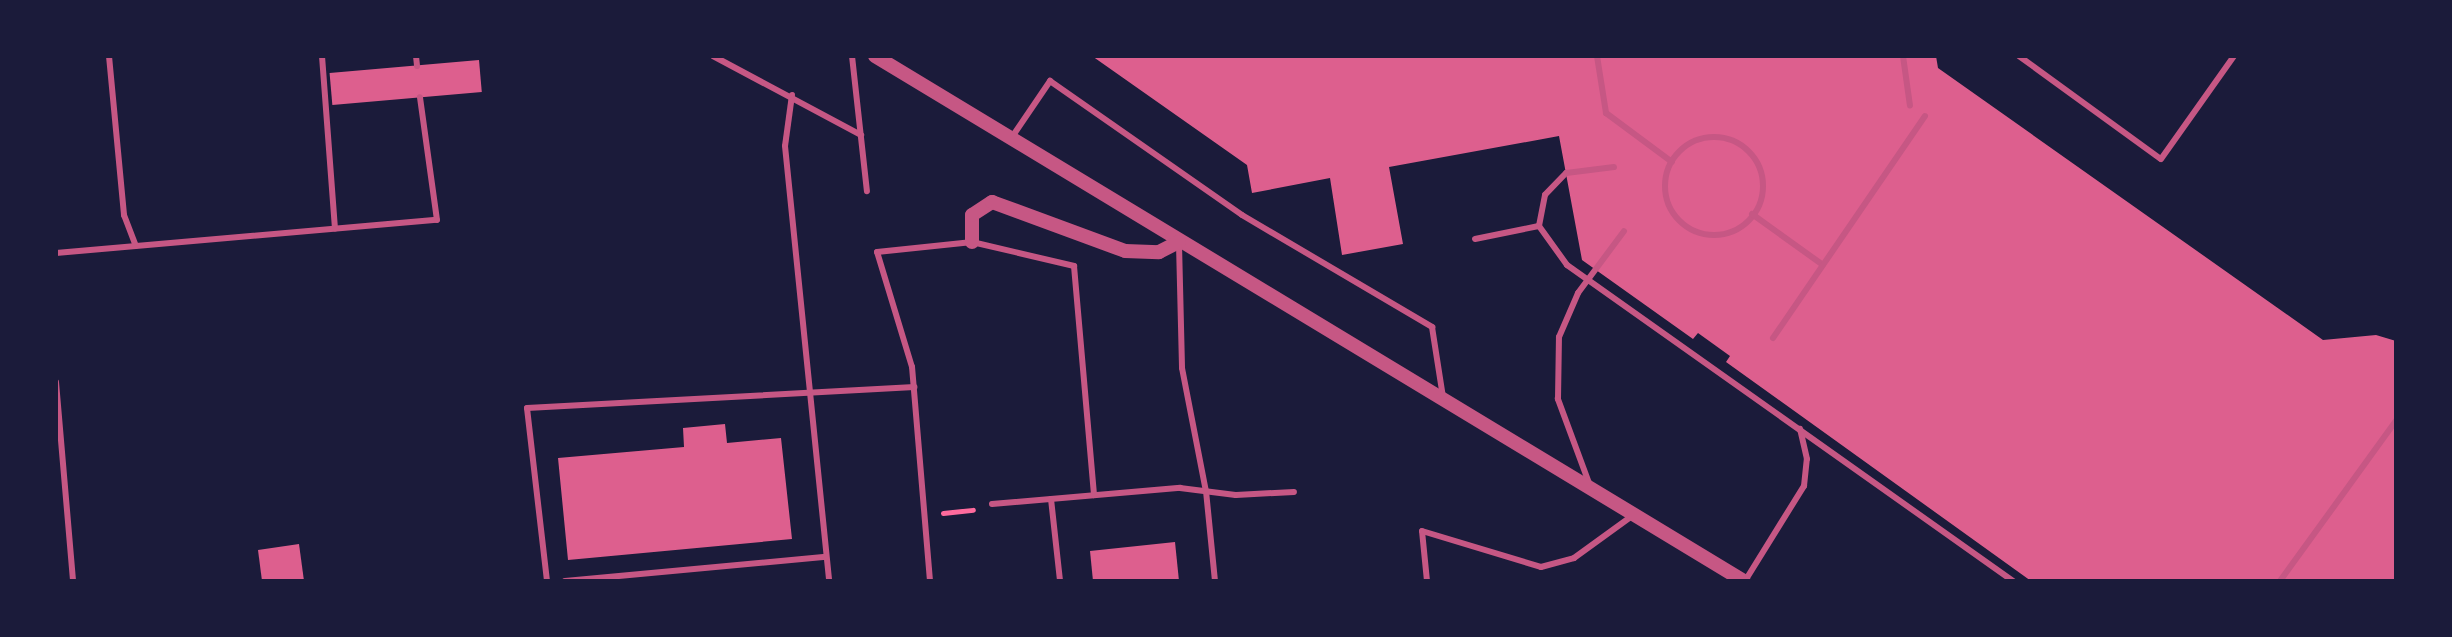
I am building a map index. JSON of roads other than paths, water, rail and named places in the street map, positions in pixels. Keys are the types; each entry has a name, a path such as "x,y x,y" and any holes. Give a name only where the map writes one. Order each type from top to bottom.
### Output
{"street":[{"path":"875,56 1445,404 1744,581"},
{"path":"972,242 972,215 992,202 1125,251 1159,252 1179,242"}],"lane":[{"path":"109,56 124,215 136,246"},
{"path":"322,56 335,229"},
{"path":"416,56 417,66"},
{"path":"713,56 792,95 861,135"},
{"path":"852,56 867,191"},
{"path":"1597,56 1606,113 1672,162"},
{"path":"1903,56 1910,106"},
{"path":"2019,56 2161,159 2234,56"},
{"path":"1010,140 1050,81 1242,215 1432,327 1445,404"},
{"path":"792,95 785,146 829,581"},
{"path":"56,253 437,220 420,97"},
{"path":"1773,338 1925,116"},
{"path":"1711,136 1735,142 1755,159 1765,180 1752,214 1724,236 1711,237 1687,226 1664,192 1672,162 1711,136"},
{"path":"1614,167 1566,173 1557,179 1545,195 1539,226 1551,247 1587,280 2013,581"},
{"path":"1752,214 1823,265"},
{"path":"1475,239 1539,226"},
{"path":"1594,494 1563,416 1556,377 1564,320 1587,280 1624,231"},
{"path":"930,581 914,387 877,252 972,242 1074,266 1094,495"},
{"path":"1179,242 1182,368 1206,491 1215,581"},
{"path":"56,382 73,581"},
{"path":"547,581 527,408 914,387"},
{"path":"2280,581 2396,421"},
{"path":"1744,581 1804,486 1807,459 1800,429"},
{"path":"56,489 65,488"},
{"path":"992,504 1180,488 1294,492"},
{"path":"1051,499 1060,581"},
{"path":"1427,581 1422,531 1541,567 1574,558 1632,516"},
{"path":"565,581 826,557"}]}
